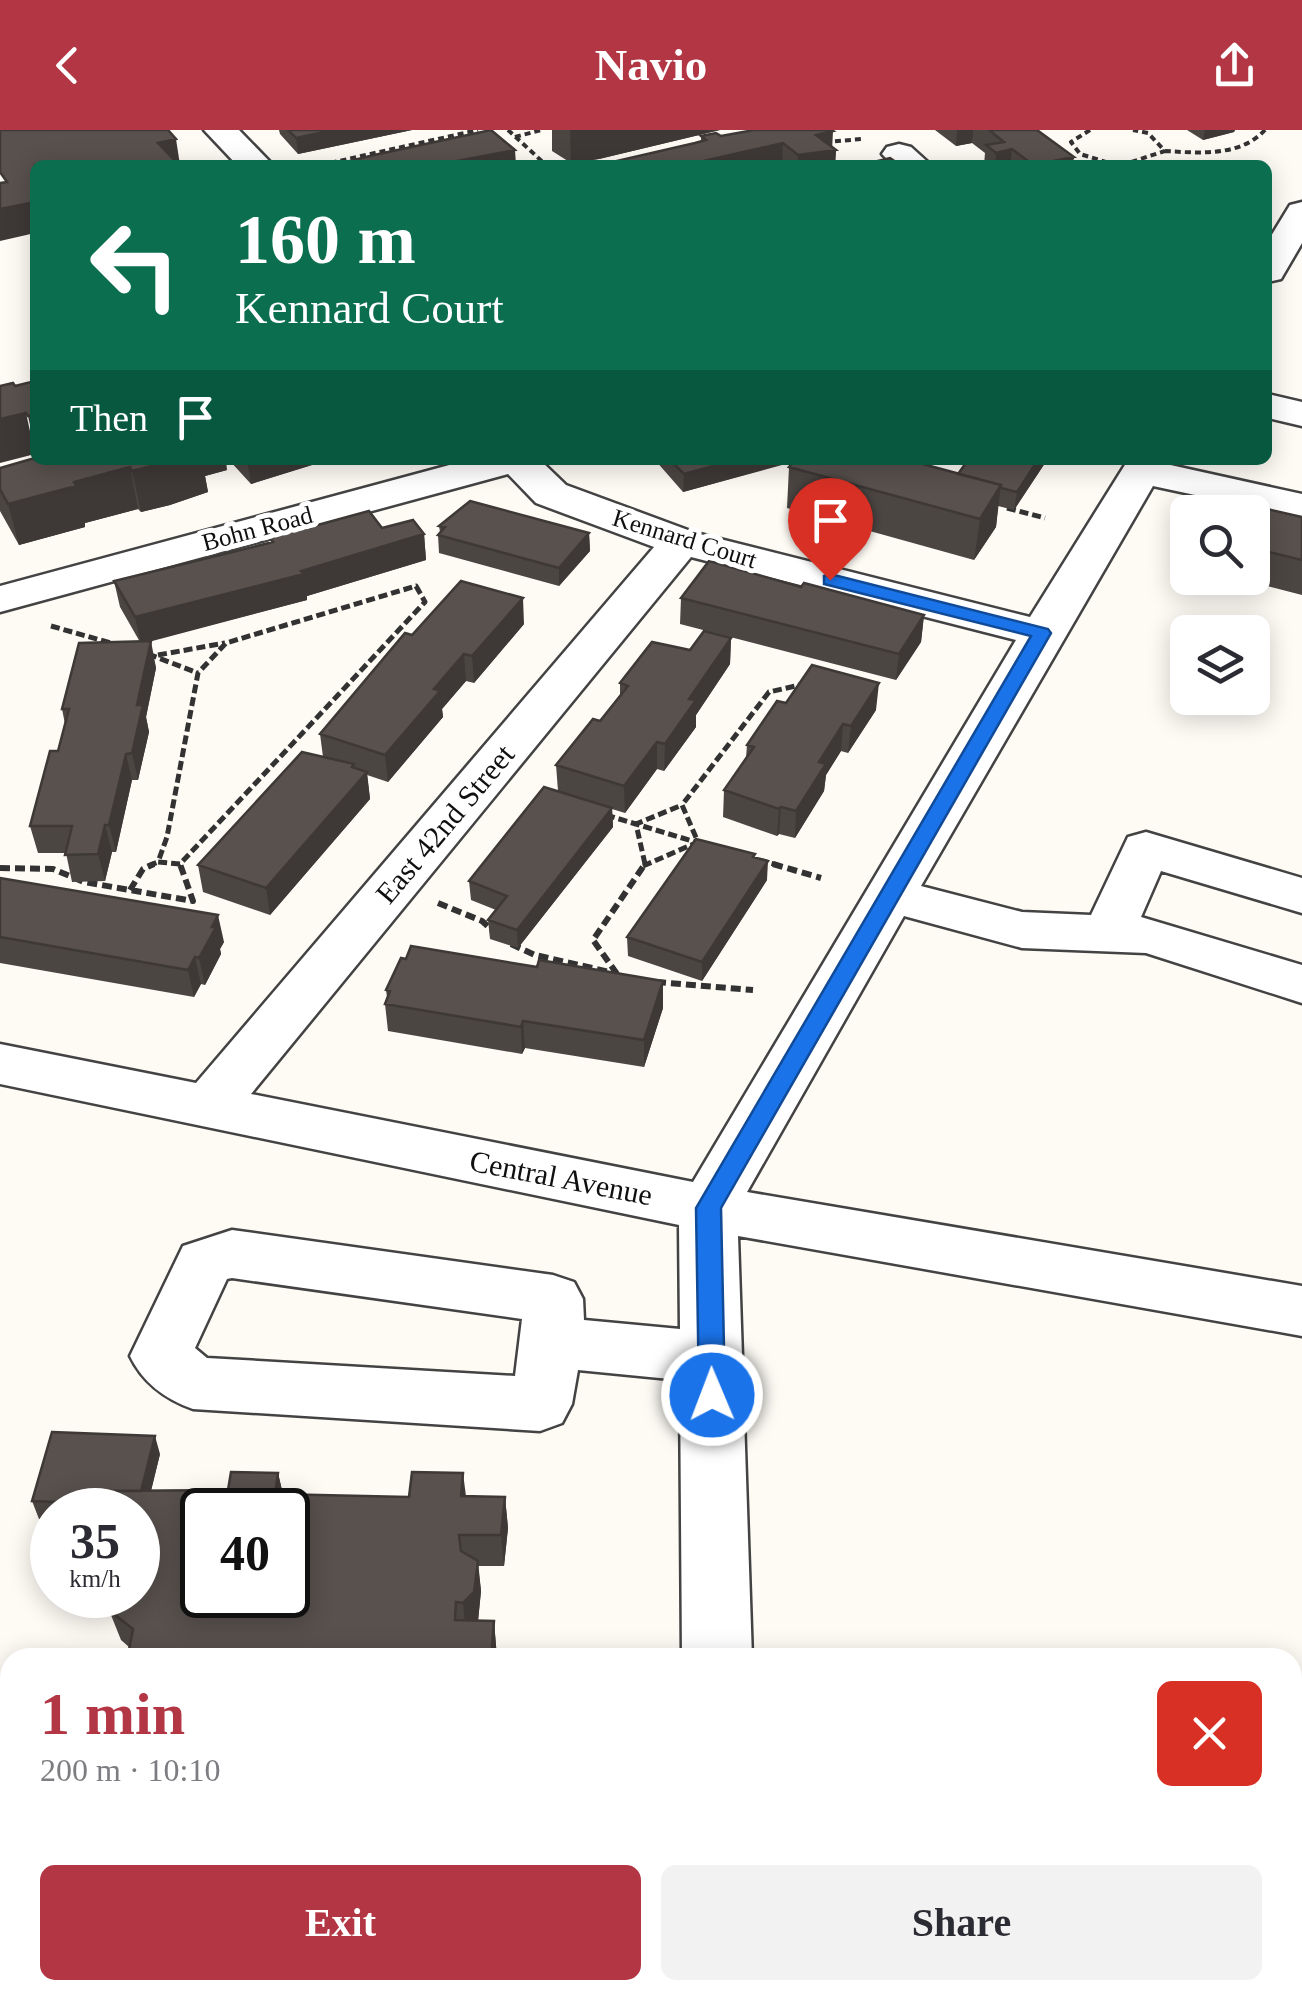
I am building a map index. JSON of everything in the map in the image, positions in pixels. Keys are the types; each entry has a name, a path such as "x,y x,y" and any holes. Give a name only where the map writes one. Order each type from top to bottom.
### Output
{"street":[{"path":"220,130 251,160"},
{"path":"1272,264 1302,212"},
{"path":"1272,407 1302,414"},
{"name":"Bohn Road","path":"17,610 499,465"},
{"name":"Kennard Court","path":"521,465 551,494 681,542 1042,633"},
{"path":"717,1648 708,1208 1042,633 1144,466 1302,506"},
{"name":"East 42nd Street","path":"209,1106 681,542"},
{"path":"1108,934 1146,850 1302,896"},
{"path":"889,895 1022,930 1148,935 1300,977"},
{"name":"Central Avenue","path":"0,1064 708,1208 1302,1311"},
{"path":"232,1254 553,1299 553,1342 540,1404 193,1383 161,1356 204,1263 232,1254"},
{"path":"553,1342 711,1358"}],"path":[{"path":"343,160 478,130"},
{"path":"508,130 541,160"},
{"path":"515,136 541,130"},
{"path":"1090,130 1072,142 1080,154 1101,160"},
{"path":"1133,130 1148,133 1165,151"},
{"path":"1135,160 1165,151 1199,154 1246,145 1265,130"},
{"path":"808,146 826,142"},
{"path":"992,504 1045,518"},
{"path":"154,656 226,643 416,586 425,602 180,864"},
{"path":"17,610 120,646"},
{"path":"158,862 167,837 198,674 226,643"},
{"path":"137,651 198,674"},
{"path":"636,824 682,805 769,692 803,684 822,688"},
{"path":"682,805 698,842"},
{"path":"603,814 716,847"},
{"path":"636,824 645,864"},
{"path":"617,974 593,940 645,864 698,842"},
{"path":"750,857 821,878"},
{"path":"130,890 142,869 158,862 180,864"},
{"path":"0,868 53,869 84,882 193,901 180,864"},
{"path":"432,900 482,921 495,932"},
{"path":"508,943 535,955 632,976"},
{"path":"646,980 753,990"}],"building":[{"path":"0,130 168,130 176,139 158,143 174,160 30,160 30,203 0,209 0,183 7,182 0,172"},
{"path":"288,130 333,130 296,138"},
{"path":"491,130 515,150 462,160 354,160"},
{"path":"754,130 831,130 816,135 836,150 798,155 783,143 708,160 621,160 706,140 701,136"},
{"path":"989,130 1037,130 1074,157 1026,160 1012,149 996,153 986,145 1004,142"},
{"path":"30,382 30,415 0,419 0,386"},
{"path":"30,459 30,465 155,465 132,471 130,467 8,504 0,489 0,468"},
{"path":"675,465 717,465 684,474"},
{"path":"927,465 1001,485 980,519 789,467"},
{"path":"964,465 1035,465 1017,492 958,474"},
{"path":"470,501 589,533 559,568 438,535 445,527 439,526"},
{"path":"1270,510 1302,517 1302,560 1270,552"},
{"path":"369,511 382,528 413,520 424,534 301,571 304,574 135,617 114,581 273,542 270,538"},
{"path":"709,561 924,615 899,654 681,598"},
{"path":"461,581 523,598 472,656 464,654 434,689 440,691 385,755 320,734 405,633 412,635"},
{"path":"704,631 731,638 689,699 696,700 665,744 657,742 624,786 556,765 593,719 600,721 628,686 620,683 652,642 690,650"},
{"path":"151,641 137,705 143,705 132,753 126,754 98,854 65,855 72,826 30,826 50,751 58,751 69,709 62,709 79,643"},
{"path":"812,665 879,683 851,726 843,724 819,762 826,764 796,811 724,790 754,747 747,745 777,701 786,703"},
{"path":"302,752 354,764 352,767 367,772 266,888 198,865"},
{"path":"544,787 612,808 517,930 488,920 507,896 469,881"},
{"path":"696,839 768,861 702,962 627,937"},
{"path":"0,878 218,915 212,927 216,927 188,970 0,937"},
{"path":"411,946 537,967 539,960 663,981 644,1040 523,1021 521,1027 385,1004 390,991 386,990"},
{"path":"52,1432 155,1436 142,1488 36,1488"},
{"path":"231,1472 278,1473 276,1488 228,1488"},
{"path":"412,1472 463,1473 461,1496 505,1497 501,1535 459,1535 461,1551 478,1561 474,1592 463,1603 456,1602 455,1620 494,1621 492,1648 129,1648 133,1629 119,1618 160,1618 160,1491 180,1490 180,1618 310,1618 310,1495 409,1497"}],"route":[{"path":"712,1395 708,1208 1042,633 830,580"}]}
